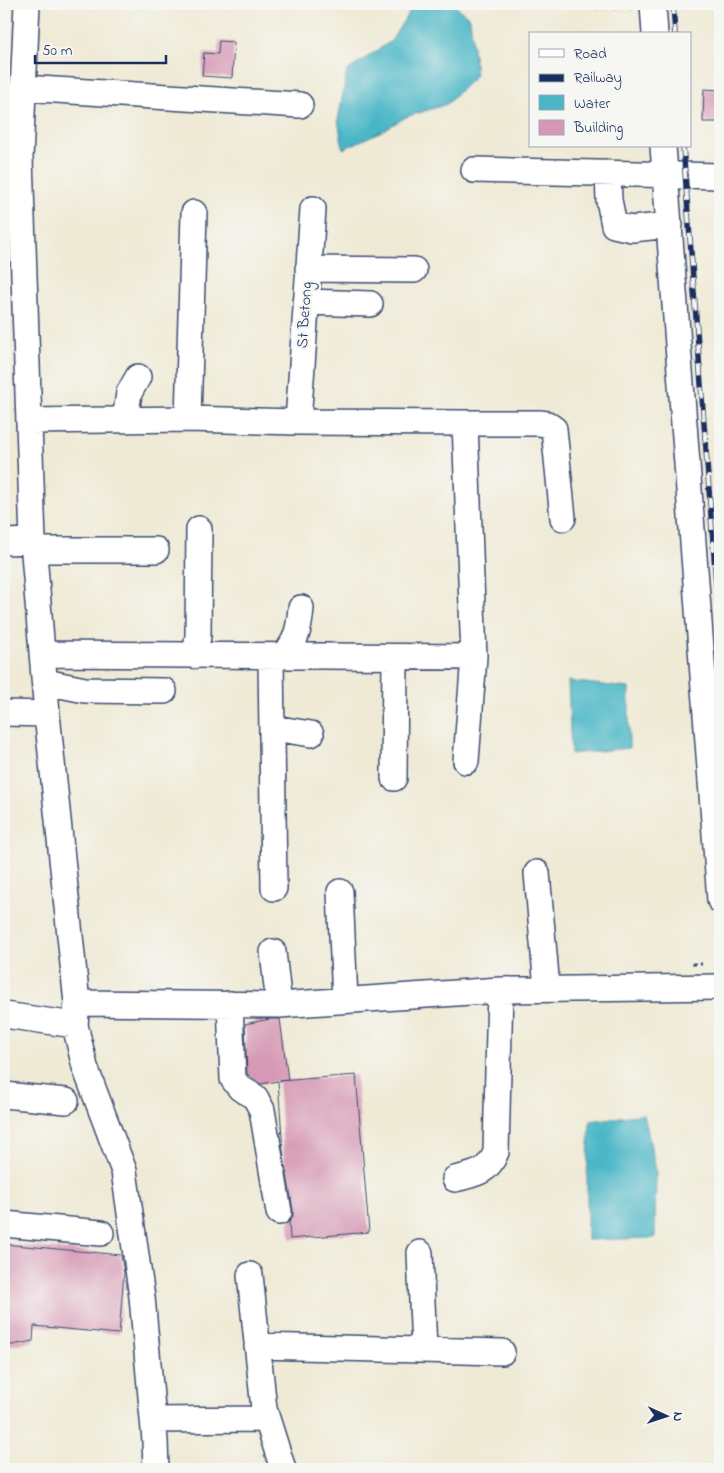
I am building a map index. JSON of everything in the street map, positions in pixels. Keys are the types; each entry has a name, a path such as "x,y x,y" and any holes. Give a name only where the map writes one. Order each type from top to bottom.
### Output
{"street":[{"path":"27,4 20,158 33,546 47,714 76,1014 85,1067 124,1171 142,1296 156,1469"},
{"path":"653,6 655,32"},
{"path":"23,88 300,105"},
{"path":"664,148 720,900"},
{"path":"474,170 720,176"},
{"path":"608,173 609,200 614,224 632,229 670,225"},
{"name":"St Betong","path":"298,422 313,209"},
{"path":"188,419 194,212"},
{"path":"308,269 414,270"},
{"path":"306,302 370,304"},
{"path":"125,420 129,393 138,377"},
{"path":"29,421 188,419 547,424 554,429 563,518"},
{"path":"465,423 474,657 466,761"},
{"path":"195,656 198,636 200,529"},
{"path":"4,542 33,546 156,550"},
{"path":"274,888 273,728 278,656 295,641 299,629 301,608"},
{"path":"43,654 474,657"},
{"path":"394,778 395,657"},
{"path":"45,682 85,690 164,691"},
{"path":"4,712 47,714"},
{"path":"273,728 311,734"},
{"path":"537,873 547,989"},
{"path":"340,892 345,1000"},
{"path":"273,952 279,1005"},
{"path":"4,1015 76,1014 230,1004 279,1005 508,989 720,988"},
{"path":"508,989 516,1046"},
{"path":"454,1179 484,1170 493,1160 496,1152 508,989"},
{"path":"230,1004 233,1079 240,1088 255,1097 262,1110 279,1212"},
{"path":"4,1095 66,1101"},
{"path":"4,1224 101,1233"},
{"path":"420,1253 424,1350"},
{"path":"250,1275 264,1409 283,1469"},
{"path":"257,1346 502,1352"},
{"path":"153,1420 267,1419"}],"path":[{"path":"596,8 653,6"}],"water":[{"path":"417,4 453,4 470,18 476,75 447,104 406,117 382,131 343,149 338,120 347,71 391,41 413,6"},
{"path":"568,681 629,688 629,748 571,754"},
{"path":"644,1114 656,1170 655,1238 587,1240 587,1175 590,1121"}],"building":[{"path":"219,41 234,42 232,78 202,76 204,53 218,54"},
{"path":"704,89 720,90 720,122 703,122"},
{"path":"280,1019 288,1080 279,1081 356,1075 369,1232 290,1239 289,1222 293,1217 293,1210 283,1151 278,1081 261,1084 247,1074 245,1024"},
{"path":"4,1244 121,1255 124,1273 119,1334 34,1326 33,1341 12,1345 4,1344"}],"railway":[{"path":"673,4 675,32"},
{"path":"683,148 720,635"}]}
